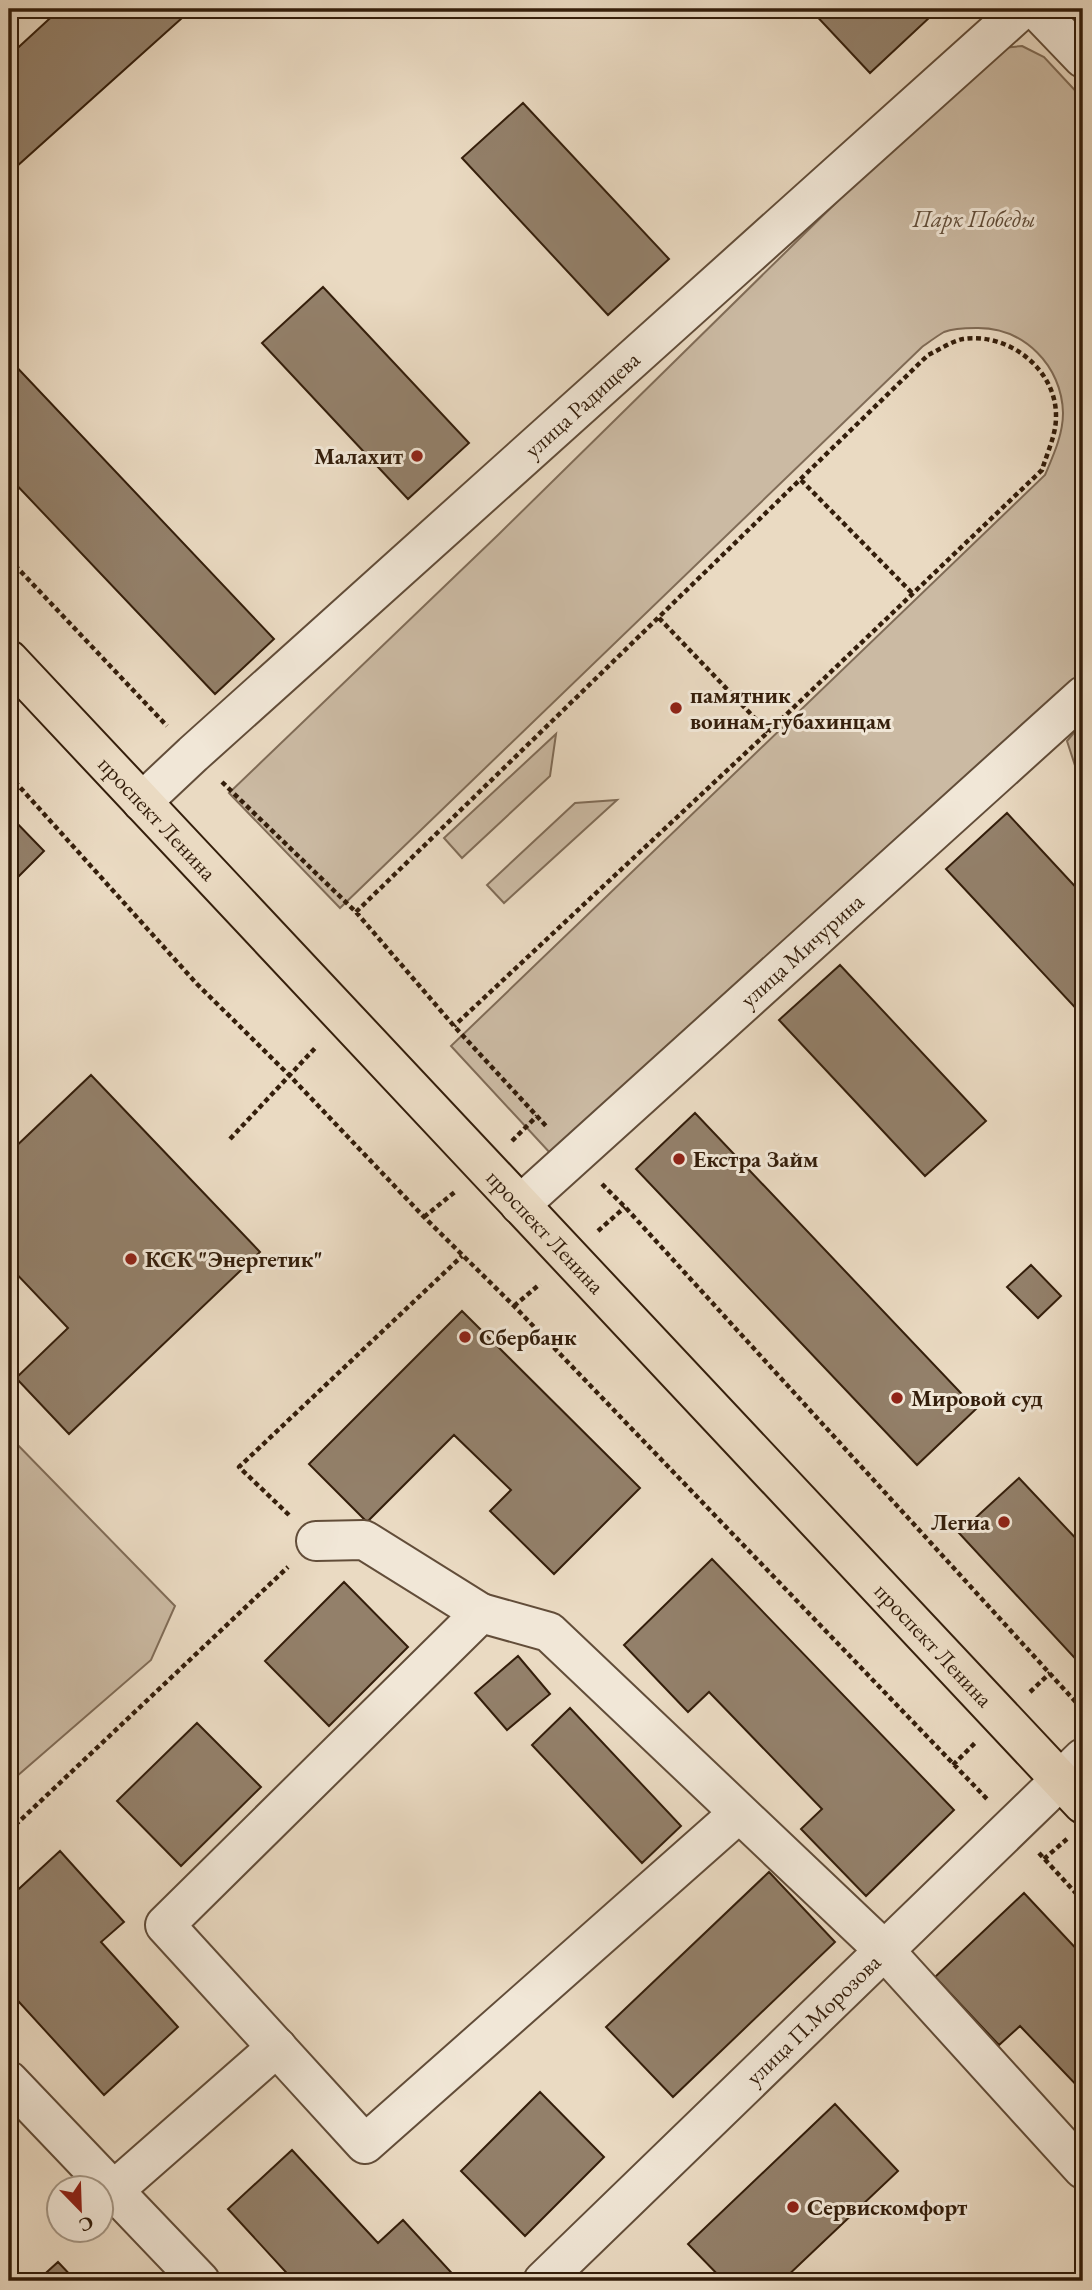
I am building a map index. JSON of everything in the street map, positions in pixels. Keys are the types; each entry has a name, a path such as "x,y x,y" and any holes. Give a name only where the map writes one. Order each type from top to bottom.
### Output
{"main road":[{"name":"проспект Ленина","path":"9,660 520,1205 1076,1781"}],"street":[{"name":"улица Радищева","path":"142,802 1022,9"},
{"path":"1036,9 1083,58"},
{"path":"1048,9 1083,22"},
{"name":"улица Мичурина","path":"520,1205 1083,696"},
{"path":"316,1541 364,1540 481,1613 549,1632 884,1950 1083,2169"},
{"path":"481,1613 165,1925 365,2144 739,1813"},
{"name":"улица П.Морозова","path":"543,2281 1014,1825 1076,1781"},
{"path":"116,2188 276,2047"},
{"path":"9,2081 97,2174"},
{"path":"116,2194 200,2281"}],"path":[{"path":"356,912 928,355 962,339 990,340 1016,349 1032,360 1046,376 1056,415 1042,470 768,732 454,1026"},
{"path":"801,480 913,594"},
{"path":"659,618 768,732"},
{"path":"9,775 197,984 514,1307 1014,1825 1083,1901"},
{"path":"230,1139 344,1017"},
{"path":"9,1831 316,1541 239,1466 462,1256"}],"green space":[{"name":"Парк Победы","path":"1022,46 1044,57 1083,99 1083,687 564,1168 451,1046 1045,475 1059,437 1063,413 1056,380 1037,352 1010,334 976,328 944,332 922,347 340,908 229,793 499,534 970,71 1002,48"},
{"path":"1083,722 1083,790 1067,741"},
{"path":"556,734 550,776 462,858 444,838"},
{"path":"617,800 504,903 487,885 575,803"},
{"path":"9,1436 175,1606 151,1660 9,1783"}],"building":[{"path":"60,9 192,9 16,167 9,159 9,56"},
{"path":"810,9 922,9 930,17 870,73"},
{"path":"523,103 669,259 608,315 462,158"},
{"path":"323,287 469,443 408,499 262,343"},
{"path":"9,359 274,639 215,694 9,477"},
{"path":"1007,813 1083,895 1083,1016 946,869"},
{"path":"9,815 44,851 9,886"},
{"path":"840,965 986,1121 925,1176 779,1020"},
{"name":"КСК \"Энергетик\"","path":"91,1075 260,1252 69,1434 16,1378 68,1328 9,1266 9,1153"},
{"path":"695,1113 976,1409 917,1465 636,1169"},
{"path":"1031,1265 1061,1296 1038,1318 1007,1287"},
{"path":"462,1311 640,1488 554,1574 490,1511 511,1490 454,1435 367,1522 309,1464"},
{"path":"1019,1478 1083,1546 1083,1667 959,1533"},
{"path":"712,1559 954,1810 866,1896 801,1829 822,1809 709,1692 688,1712 624,1645"},
{"path":"344,1582 408,1647 329,1726 265,1661"},
{"path":"518,1656 550,1694 507,1730 475,1693"},
{"path":"570,1708 681,1826 642,1863 532,1745"},
{"path":"197,1723 261,1787 181,1866 117,1801"},
{"path":"60,1851 124,1922 101,1942 178,2027 104,2095 9,1991 9,1898"},
{"path":"769,1872 835,1942 673,2097 606,2027"},
{"path":"1024,1893 1083,1956 1083,2092 1020,2026 999,2045 935,1977"},
{"path":"540,2092 604,2157 525,2236 461,2171"},
{"name":"Сервискомфорт","path":"835,2104 898,2171 782,2281 724,2281 688,2244"},
{"path":"292,2150 378,2243 403,2220 459,2281 294,2281 228,2209"},
{"path":"58,2262 76,2281 37,2281"}],"place":[{"name":"Малахит","path":"417,456"},
{"name":"памятник воинам-губахинцам","path":"676,708"},
{"name":"Екстра Займ","path":"679,1159"},
{"name":"КСК \"Энергетик\"","path":"131,1259"},
{"name":"Сбербанк","path":"465,1337"},
{"name":"Мировой суд","path":"897,1398"},
{"name":"Легиа","path":"1004,1522"},
{"name":"Сервискомфорт","path":"793,2207"}]}
